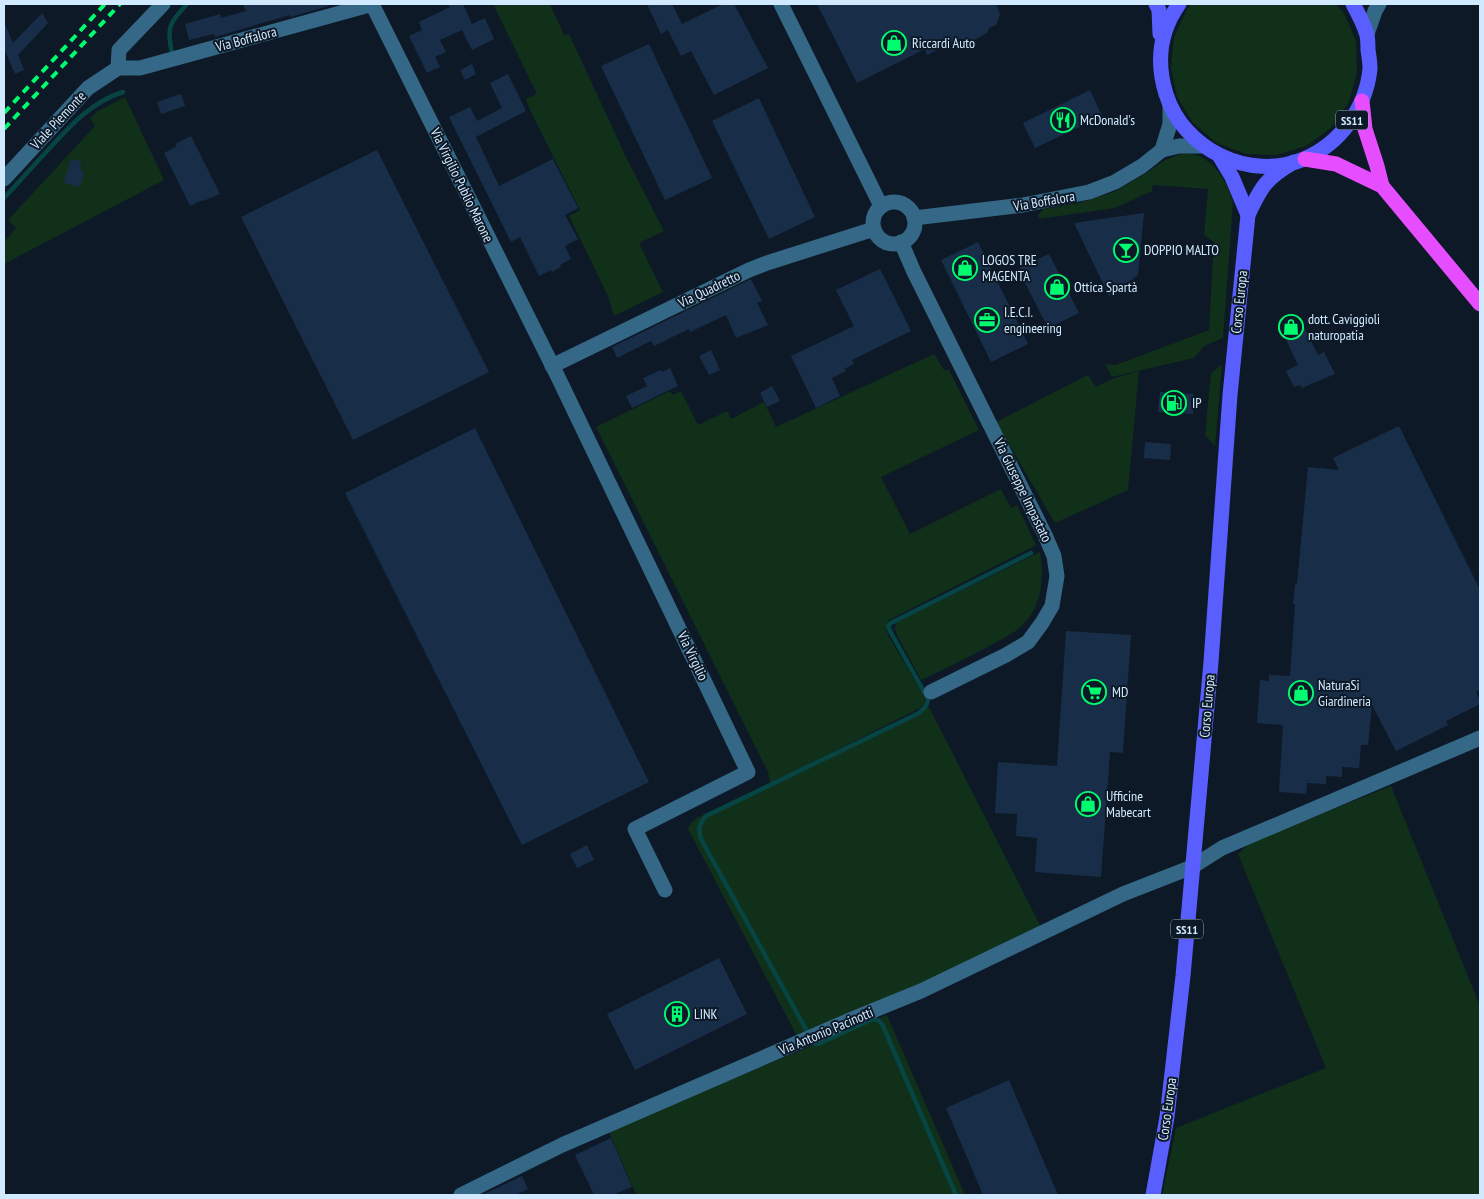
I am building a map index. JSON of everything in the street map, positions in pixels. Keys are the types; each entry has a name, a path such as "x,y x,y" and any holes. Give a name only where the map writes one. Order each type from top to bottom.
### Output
{"highway":[{"path":"1362,101 1364,129 1382,186"},
{"path":"1299,161 1336,164 1382,186 1480,304"}],"main road":[{"path":"1156,4 1159,10 1160,49"},
{"name":"Corso Europa","path":"1179,4 1170,17 1160,49 1161,79 1170,107 1184,128 1202,146 1220,157 1244,165 1269,166 1299,161"},
{"name":"Corso Europa","path":"1153,1195 1167,1117 1184,976 1211,662 1231,386 1248,215 1260,190 1267,181 1280,170 1329,145 1348,125 1362,101 1370,68 1367,34 1353,4"},
{"name":"Corso Europa","path":"1220,157 1232,177 1248,215"}],"street":[{"path":"118,68 119,50 163,4"},
{"name":"Via Boffalora","path":"118,68 140,68 372,4"},
{"name":"Via Virgilio Publio Marone","path":"372,4 552,366"},
{"path":"781,4 881,206"},
{"path":"1367,34 1379,4"},
{"name":"Viale Piemonte","path":"4,178 88,88 118,68"},
{"path":"1162,150 1170,124 1170,107"},
{"name":"Via Boffalora","path":"914,218 1023,205 1089,192 1115,182 1142,166 1162,150 1179,146 1202,146"},
{"path":"888,202 900,203 910,210 914,218 911,234 901,242 890,243 883,241 877,236 874,229 874,215 881,206 888,202"},
{"name":"Via Quadretto","path":"552,366 749,270 874,229"},
{"name":"Via Giuseppe Impastato","path":"901,242 914,272 1045,534 1054,556 1057,576 1052,606 1028,642 931,692"},
{"name":"Via Virgilio","path":"552,366 748,772 635,829 666,890"},
{"name":"Via Antonio Pacinotti","path":"461,1195 562,1145 921,991 1123,894 1192,867 1222,848 1480,738"}],"green space":[{"path":"493,4 550,4 564,35 569,34 626,157 664,231 639,243 663,292 614,316 608,296 569,216 580,210 526,99 537,94"},
{"path":"1192,4 1336,4 1344,13 1356,41 1357,72 1349,102 1331,128 1306,146 1277,155 1246,154 1217,143 1193,123 1177,97 1171,68 1174,37 1187,9"},
{"path":"125,97 164,180 4,264 4,240 16,228 8,220 95,126 90,118 98,111"},
{"path":"1184,153 1194,154 1202,158 1216,169 1222,176 1233,202 1223,338 1204,346 1194,358 1112,377 1105,364 1116,365 1209,330 1214,242 1204,235 1208,189 1153,185 1152,191 1115,208 1039,219 1038,215 1044,209 1079,203 1116,191 1165,160"},
{"path":"934,354 944,370 949,370 979,430 881,477 910,534 1001,489 1011,508 1017,505 1036,545 889,620 886,628 888,635 925,698 924,704 920,708 805,766 929,707 1041,927 799,1040 688,829 697,818 770,783 768,772 596,427 670,391 673,395 681,391 698,425 727,411 731,419 764,402 776,427"},
{"path":"1222,364 1215,446 1205,435 1211,373"},
{"path":"1139,371 1128,490 1055,523 996,422 1088,375 1096,387 1112,379"},
{"path":"1040,552 1042,574 1039,596 1030,616 1023,624 1011,634 984,649 921,680 897,635 896,623"},
{"path":"1391,786 1480,1006 1480,1195 1162,1195 1176,1128 1326,1068 1238,854 1249,843"},
{"path":"887,1015 965,1195 635,1195 608,1130"}],"building":[{"path":"243,4 328,4 328,6 215,37 214,34 189,40 185,24 220,14 221,18 246,11"},
{"path":"448,4 463,4 472,24 485,18 494,39 472,50 462,30 440,40 446,52 435,57 440,67 427,73 409,36 422,30 419,22 450,7"},
{"path":"647,4 672,4 682,24 723,4 734,4 768,68 714,95 691,51 681,56 668,30 661,34"},
{"name":"Riccardi Auto","path":"817,4 996,4 1000,14 996,25 989,28 987,33 969,43 962,41 957,44 955,41 927,55 925,49 857,83"},
{"path":"42,13 48,23 18,55 24,70 15,74 4,49 4,22 13,43"},
{"path":"649,44 712,178 665,200 601,66"},
{"path":"472,64 476,74 465,80 460,70"},
{"path":"508,74 526,111 476,137 499,186 553,159 578,208 565,215 578,239 565,246 571,259 552,272 551,270 539,276 520,237 511,242 449,117 470,107 477,121 502,108 490,83"},
{"path":"1090,90 1102,116 1035,148 1023,123"},
{"path":"181,94 185,106 161,114 157,102"},
{"path":"759,98 815,217 769,239 712,121"},
{"path":"191,136 220,194 190,206 164,153 177,146 175,144"},
{"path":"377,150 489,372 353,440 241,217"},
{"path":"71,159 81,161 80,170 84,172 80,187 64,183"},
{"path":"1144,213 1138,275 1109,296 1074,223"},
{"path":"978,242 1028,344 991,362 941,260"},
{"path":"1049,254 1079,313 1048,328 1018,269"},
{"path":"880,269 911,331 852,360 854,364 844,369 846,371 832,378 840,396 816,408 791,356 854,326 836,290"},
{"path":"751,279 762,301 757,303 768,325 736,338 726,315 690,332 689,329 654,346 651,341 617,358 612,347"},
{"path":"1298,315 1318,355 1324,352 1335,374 1302,388 1300,385 1294,387 1286,371 1298,365 1279,325"},
{"path":"711,350 720,370 709,375 699,356"},
{"path":"670,368 678,386 632,408 626,396 647,386 643,378"},
{"path":"772,386 780,401 767,407 760,393"},
{"path":"1160,392 1194,394 1193,414 1158,412"},
{"path":"1399,426 1480,590 1480,689 1476,692 1480,704 1446,721 1448,725 1396,751 1372,705 1368,745 1361,745 1359,768 1342,767 1342,777 1326,776 1326,784 1307,783 1306,794 1279,792 1283,725 1257,723 1260,680 1269,681 1269,675 1290,676 1295,604 1293,604 1295,584 1297,584 1308,467 1339,470 1333,458"},
{"path":"475,428 649,782 522,845 345,493"},
{"path":"1145,442 1171,444 1170,460 1144,458"},
{"path":"1066,631 1131,635 1123,753 1110,752 1101,877 1035,872 1037,838 1016,836 1017,814 995,813 998,762 1057,766"},
{"path":"587,845 594,860 577,868 570,854"},
{"name":"LINK","path":"719,958 747,1014 635,1070 607,1014"},
{"path":"1009,1080 1058,1195 983,1195 946,1108"},
{"path":"611,1138 632,1187 612,1195 594,1195 575,1155"},
{"path":"522,1176 528,1189 515,1195 482,1195"}],"waterway":[{"path":"172,53 169,37 171,26 187,4"},
{"path":"4,198 64,132 91,108 111,96 123,92"},
{"path":"809,1035 701,839 699,829 701,824 706,816 919,713 927,704 928,699 888,626 1031,553"},
{"path":"813,1043 818,1044 873,1019 880,1022 956,1195"}],"railway":[{"path":"4,113 105,4"},
{"path":"4,129 120,4"}],"place":[{"name":"Riccardi Auto","path":"894,43"},
{"name":"McDonald's","path":"1063,120"},
{"name":"DOPPIO MALTO","path":"1126,250"},
{"name":"LOGOS TRE MAGENTA","path":"965,268"},
{"name":"Ottica Spartà","path":"1057,287"},
{"name":"I.E.C.I. engineering","path":"987,320"},
{"name":"dott. Caviggioli naturopatia","path":"1291,327"},
{"name":"IP","path":"1174,403"},
{"name":"MD","path":"1094,692"},
{"name":"NaturaSi Giardineria","path":"1301,693"},
{"name":"Ufficine Mabecart","path":"1088,804"},
{"name":"LINK","path":"677,1014"}]}
